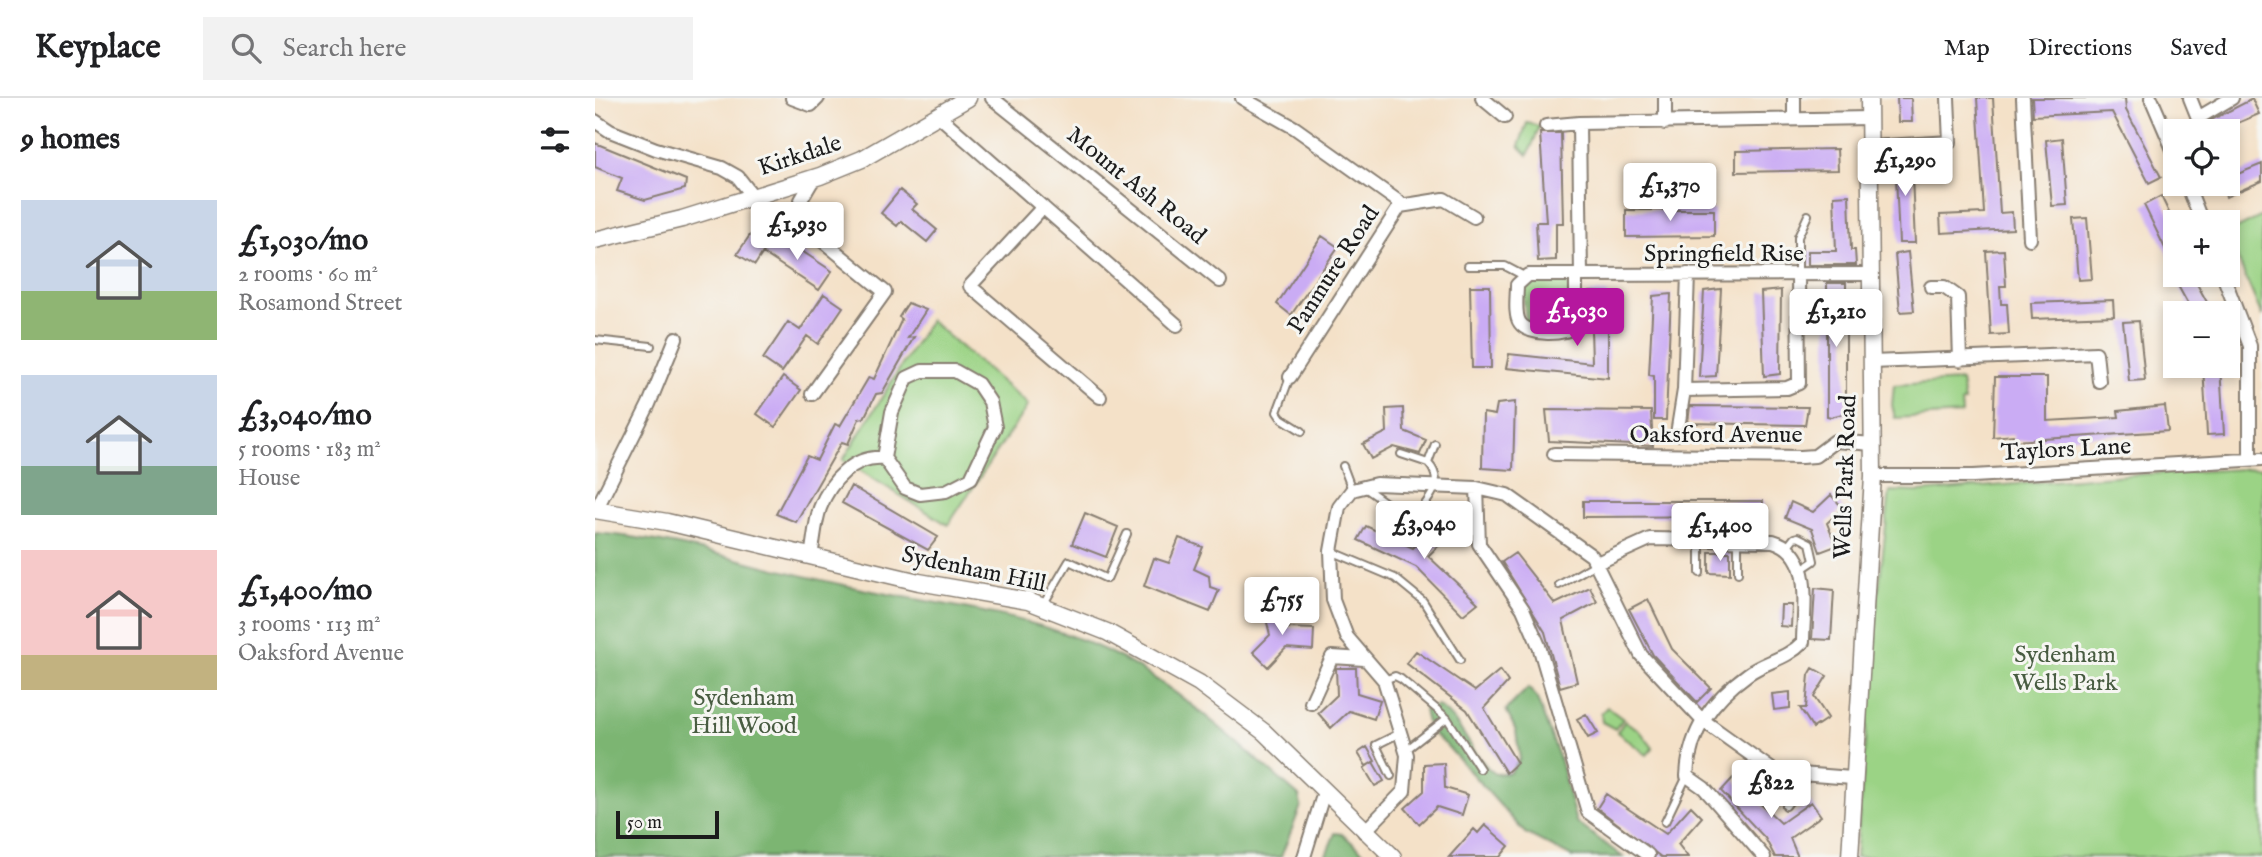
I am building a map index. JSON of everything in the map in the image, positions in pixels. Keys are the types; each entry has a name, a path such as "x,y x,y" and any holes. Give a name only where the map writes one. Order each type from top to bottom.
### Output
{"street":[{"path":"792,98 811,105 818,98"},
{"name":"Mount Ash Road","path":"992,98 1220,281"},
{"name":"Panmure Road","path":"1242,98 1295,128 1400,206 1290,377"},
{"path":"1482,98 1505,117"},
{"path":"1665,98 1665,123"},
{"path":"1794,98 1794,118"},
{"name":"Wells Park Road","path":"1850,857 1852,778 1873,476 1869,98"},
{"path":"1870,147 1950,142 1948,98"},
{"path":"2023,98 2030,239"},
{"path":"2151,98 2163,126"},
{"path":"2190,98 2198,118 2232,98"},
{"name":"Kirkdale","path":"595,240 682,219 752,195 814,178 862,159 939,116 959,100"},
{"path":"939,116 1177,325"},
{"path":"1546,126 1579,123 1869,118"},
{"path":"595,121 610,131 656,149 722,168 738,177 752,195"},
{"path":"1578,275 1524,276 1517,285 1518,320 1527,330 1565,334 1576,325 1578,275 1579,123"},
{"path":"812,394 885,292 802,224 801,200 814,178"},
{"path":"1400,206 1444,200 1474,216"},
{"path":"1043,207 970,286 1100,397"},
{"path":"1677,435 1684,390 1688,274"},
{"name":"Springfield Rise","path":"1578,275 1871,274"},
{"path":"1684,390 1787,388 1799,383 1798,275"},
{"path":"1931,287 1944,287 1958,297 1961,359"},
{"path":"2228,287 2250,346 2256,459"},
{"path":"595,510 649,404 676,338"},
{"path":"1872,362 2096,353 2099,381"},
{"path":"922,371 955,371 978,384 990,401 995,427 971,478 946,491 920,494 905,488 884,458 892,412 907,378 922,371"},
{"name":"Oaksford Avenue","path":"1554,454 1801,457 1819,454 1835,441 1873,444"},
{"path":"811,556 820,508 838,478 849,467 866,458 884,458"},
{"name":"Taylors Lane","path":"1873,476 1973,476 2256,459"},
{"path":"1364,832 1404,791 1406,750 1384,680 1347,637 1333,600 1331,551 1339,507 1357,488 1376,484 1477,488 1507,495 1592,556 1641,654 1701,719 1775,772 1852,778"},
{"path":"1477,488 1479,544 1523,609 1539,646 1588,812 1648,855"},
{"name":"Sydenham Hill","path":"595,510 667,522 919,582 1028,601 1107,632 1199,683 1264,732 1364,832 1393,857"},
{"path":"1597,563 1650,539 1773,541 1787,547 1802,569 1803,642 1792,654 1749,673 1701,719 1688,757 1687,776 1704,788 1764,857"},
{"path":"1311,704 1332,657 1364,659"},
{"path":"1304,857 1324,792"}],"lane":[{"path":"1798,275 1797,237 1808,215"},
{"path":"1468,266 1505,266 1524,276"},
{"path":"595,340 651,346"},
{"path":"1290,377 1277,412 1281,418 1301,430"},
{"path":"1428,463 1435,444"},
{"path":"1343,466 1357,488 1412,522 1437,485 1434,469 1428,463 1401,454"},
{"path":"1042,607 1069,561 1107,579 1127,534"},
{"path":"1787,547 1798,537 1810,543 1814,561 1802,569"},
{"path":"1700,540 1700,573"},
{"path":"1738,540 1738,573"},
{"path":"1331,551 1395,578 1423,601 1460,660"},
{"path":"1559,585 1597,563"},
{"path":"1384,680 1395,676 1401,679 1447,718 1480,769"},
{"path":"1406,750 1447,718"},
{"path":"1391,776 1376,745 1401,732"},
{"path":"1665,822 1687,776"},
{"path":"1786,806 1808,776"}],"green space":[{"path":"1527,123 1540,126 1528,155 1519,146"},
{"path":"2262,216 2262,316 2240,264 2240,227"},
{"path":"1534,282 1564,282 1569,286 1570,316 1565,325 1526,320 1523,291"},
{"path":"930,320 1028,405 948,525 843,460"},
{"path":"1961,381 1964,402 1961,402 1962,414 1895,418 1892,405 1894,385"},
{"name":"Sydenham Wells Park","path":"2262,468 2262,857 1856,857 1874,631 1890,491 1919,492 2126,475"},
{"name":"Sydenham Hill Wood","path":"595,533 658,541 844,585 976,610 1042,626 1105,650 1158,680 1182,698 1299,796 1301,806 1281,857 595,857"},
{"path":"1528,688 1536,696 1559,757 1576,822 1623,857 1572,857 1525,833 1434,735 1426,721 1424,709 1438,706 1447,713 1495,774 1510,773 1520,759 1516,731 1506,710"},
{"path":"1607,707 1623,719 1615,729 1602,722 1601,713"},
{"path":"1625,721 1640,731 1653,748 1647,755 1617,732"},
{"path":"1335,833 1342,834 1369,857 1325,857"}],"building":[{"path":"1897,98 1911,98 1912,122 1898,122"},
{"path":"1977,98 1993,98 2000,213 2012,212 2013,229 1941,233 1940,215 1984,213"},
{"path":"2032,98 2125,98 2126,110 2161,177 2149,183 2112,112 2033,116"},
{"path":"2252,99 2259,114 2240,122 2240,119 2213,119"},
{"path":"1540,133 1561,133 1563,223 1556,223 1556,260 1538,261 1536,222 1546,222"},
{"path":"2062,138 2067,205 2052,206 2046,140"},
{"path":"595,143 686,180 685,189 645,200 617,191 622,178 595,167"},
{"path":"1837,149 1838,170 1736,172 1736,151"},
{"path":"1911,153 1915,243 1899,243 1895,154"},
{"path":"2262,164 2262,181 2240,191 2240,173"},
{"path":"900,190 917,204 912,209 937,230 927,242 901,221 897,226 881,213"},
{"path":"1849,195 1851,250 1855,250 1856,265 1808,265 1808,251 1836,251 1834,196"},
{"path":"2161,196 2168,210 2163,210 2163,244 2144,205"},
{"path":"1626,210 1714,210 1714,236 1626,237"},
{"path":"2087,218 2092,279 2078,280 2073,219"},
{"path":"776,234 832,271 819,290 763,253"},
{"path":"750,235 767,246 755,265 737,254"},
{"path":"1322,236 1338,247 1291,315 1277,304"},
{"path":"2004,250 2006,286 2000,286 2001,304 2007,304 2009,334 1991,335 1986,251"},
{"path":"1908,252 1914,311 1900,312 1895,254"},
{"path":"1827,283 1846,283 1846,413 1831,417 1827,416"},
{"path":"1470,286 1490,286 1491,368 1472,368"},
{"path":"2179,287 2199,287 2206,301 2186,301"},
{"path":"1721,289 1716,376 1699,377 1704,291"},
{"path":"1781,290 1780,374 1764,376 1761,292"},
{"path":"1590,292 1608,293 1608,378 1506,368 1509,354 1592,363"},
{"path":"824,294 843,307 818,344 807,336 782,372 763,359 788,322 800,330"},
{"path":"1671,294 1666,420 1654,420 1654,376 1649,375 1653,296"},
{"path":"2113,300 2114,316 2032,319 2031,303"},
{"path":"908,303 926,310 908,338 914,337 882,393 876,394 864,418 859,419 848,444 842,442 796,522 776,514 807,456 817,460 835,424 840,426 869,377 874,379 902,319 899,317"},
{"path":"2139,321 2145,380 2129,381 2123,322"},
{"path":"783,377 801,390 775,427 757,414"},
{"path":"1995,377 2047,377 2047,421 2119,417 2118,411 2165,406 2168,431 2014,441 2013,435 1993,437"},
{"path":"2204,378 2221,378 2224,434 2207,435"},
{"path":"1515,402 1513,470 1482,468 1483,413 1495,415 1497,404"},
{"path":"1690,406 1808,407 1805,425 1688,423"},
{"path":"1403,408 1404,431 1426,440 1420,454 1394,447 1371,459 1363,444 1387,432 1386,409"},
{"path":"1546,410 1651,411 1653,446 1549,441"},
{"path":"851,486 938,537 928,550 842,503"},
{"path":"1831,495 1843,508 1827,523 1836,546 1820,552 1812,529 1785,518 1791,502 1813,512"},
{"path":"1583,501 1763,501 1763,516 1583,517"},
{"path":"1085,513 1118,527 1106,557 1072,544"},
{"path":"1440,519 1455,530 1428,556 1478,603 1463,615 1416,567 1358,540 1366,526 1413,548"},
{"path":"1179,538 1203,547 1194,569 1209,576 1210,587 1219,590 1210,612 1144,586 1154,558 1169,563"},
{"path":"1709,552 1730,552 1730,574 1709,573"},
{"path":"1515,553 1555,604 1590,587 1597,602 1563,620 1577,682 1560,687 1545,632 1502,562"},
{"path":"1815,588 1834,590 1831,640 1812,639"},
{"path":"1648,599 1672,649 1711,688 1697,702 1653,655 1629,609"},
{"path":"1283,605 1289,628 1314,629 1313,650 1286,648 1268,667 1253,652 1270,635 1264,610"},
{"path":"1781,605 1792,605 1791,627 1780,626"},
{"path":"1416,651 1475,691 1500,670 1508,682 1484,708 1517,763 1506,773 1467,710 1406,663"},
{"path":"1336,668 1356,668 1357,693 1380,700 1374,719 1349,711 1331,728 1318,713 1337,695"},
{"path":"1813,668 1827,676 1814,697 1828,718 1813,728 1800,708 1806,708 1809,675"},
{"path":"1790,692 1790,708 1774,710 1772,694"},
{"path":"1586,714 1598,733 1588,738 1577,719"},
{"path":"1367,747 1375,761 1366,766 1358,753"},
{"path":"1373,762 1384,781 1375,786 1364,768"},
{"path":"1444,763 1445,788 1468,795 1462,815 1437,807 1419,824 1405,808 1424,791 1424,764"},
{"path":"1733,778 1781,823 1811,802 1821,816 1790,838 1798,857 1775,857 1765,838 1721,791"},
{"path":"1606,794 1666,834 1691,806 1702,817 1678,844 1688,857 1661,857 1597,808"},
{"path":"1485,825 1509,846 1500,857 1449,857 1474,829 1478,833"}]}
